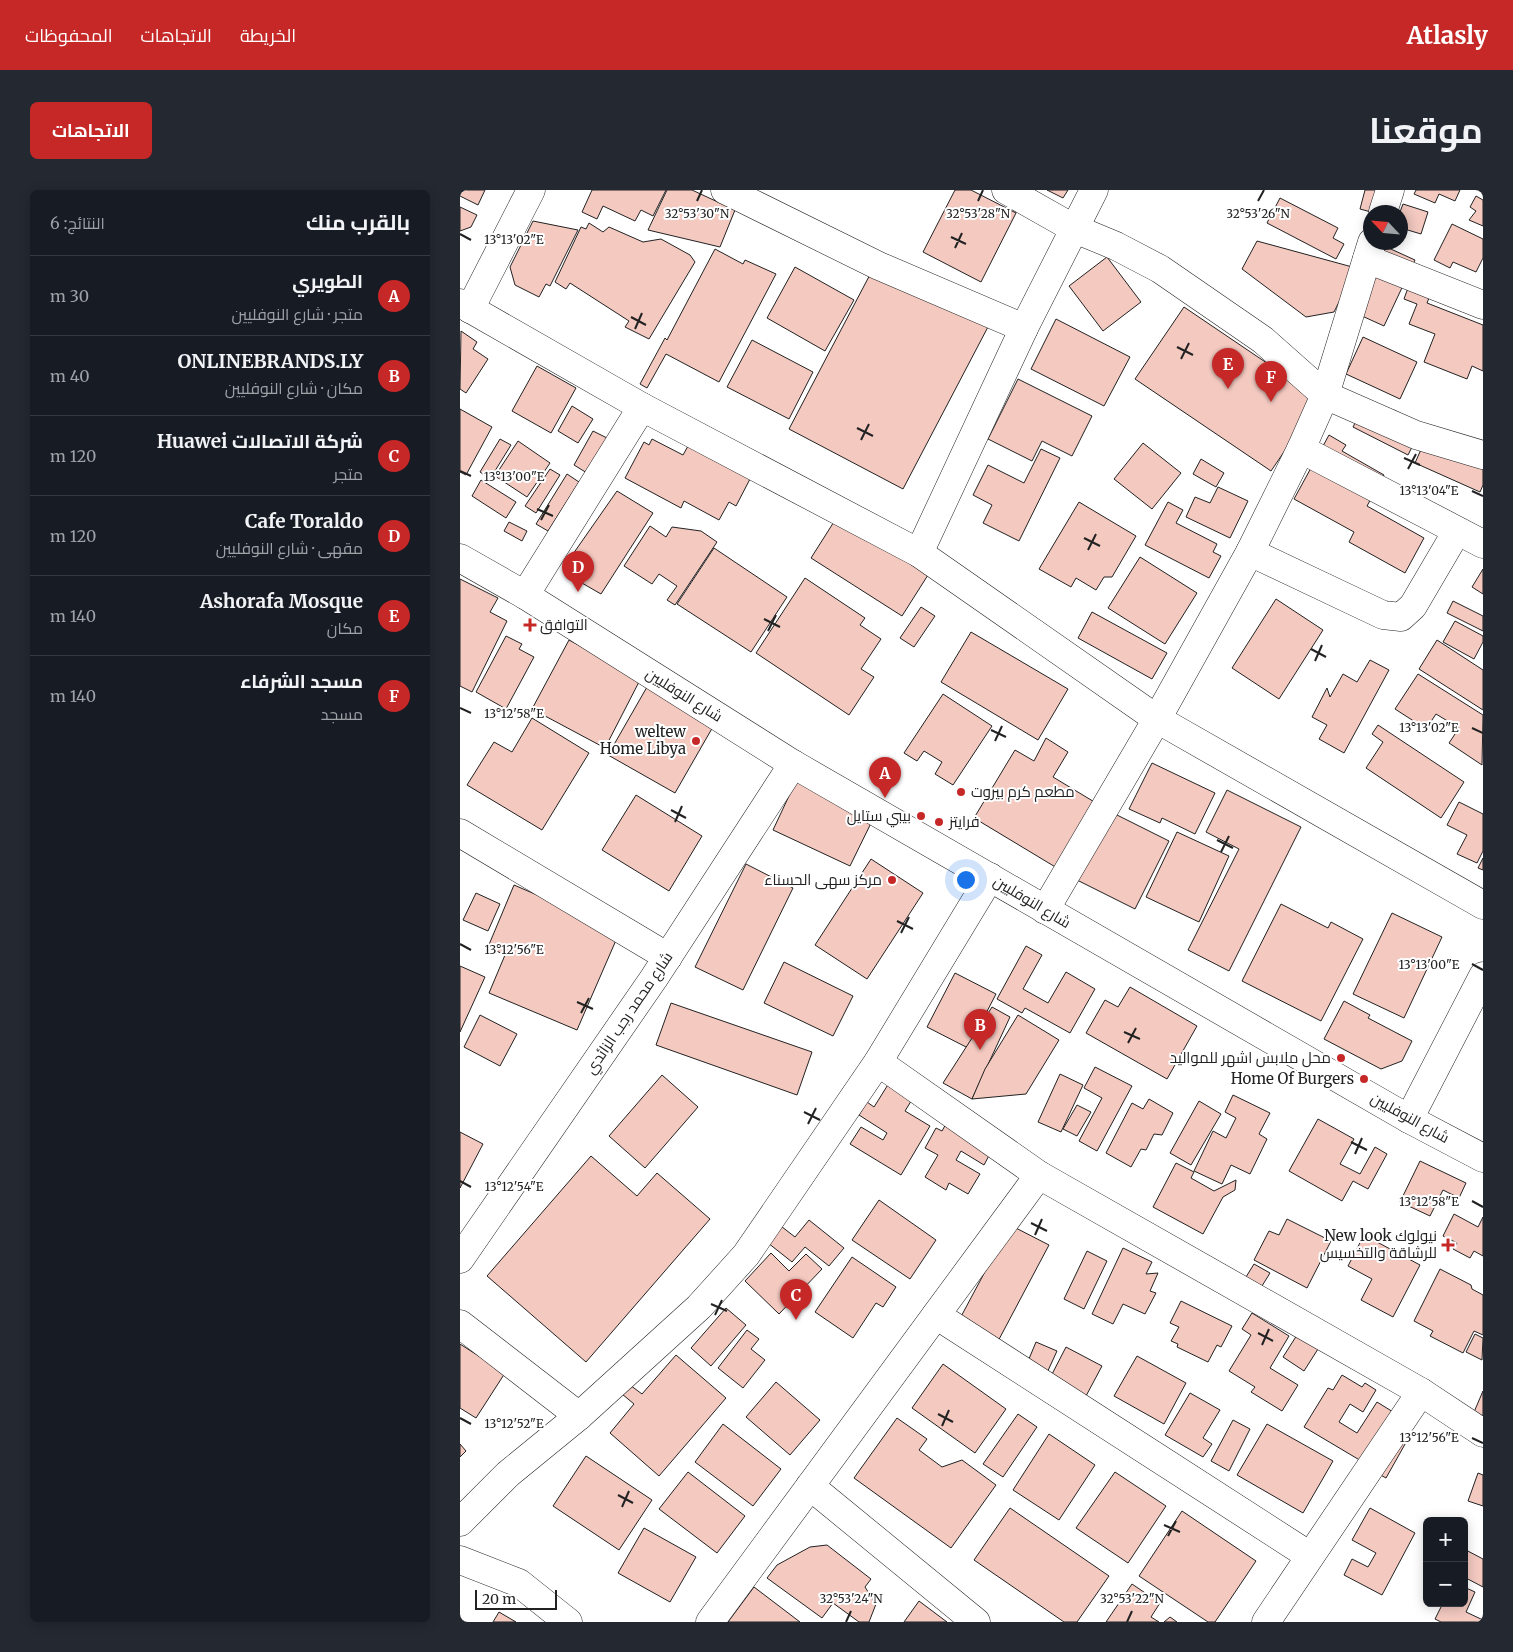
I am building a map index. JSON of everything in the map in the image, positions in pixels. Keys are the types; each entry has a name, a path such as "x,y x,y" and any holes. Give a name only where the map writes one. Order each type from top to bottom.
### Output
{"street":[{"path":"531,190 465,306 642,408 919,553 1157,719 1483,904"},
{"path":"725,190 766,198 879,266 1024,328"},
{"path":"1006,190 1075,229 1160,269 1263,340 1324,395 1416,435 1483,456"},
{"path":"919,553 1024,328 1094,190"},
{"path":"1385,205 1390,190"},
{"path":"1044,910 1157,719 1250,552 1301,449 1324,395 1369,251 1483,305"},
{"path":"525,595 642,408"},
{"path":"1301,449 1456,532 1483,544"},
{"path":"1250,552 1383,616 1401,617 1413,606 1456,532"},
{"name":"شارع النوفليين","path":"460,558 525,595 793,764 1408,1119 1483,1158"},
{"name":"شارع محمد رجب الزائدي","path":"460,1259 668,957 793,764"},
{"path":"462,840 668,957"},
{"path":"460,1522 508,1474 579,1416 699,1307 746,1255 878,1062 990,877"},
{"path":"1408,1119 1483,976"},
{"path":"878,1062 1039,1175 1421,1392 1483,1433"},
{"path":"710,1622 1039,1175"},
{"path":"936,1315 1310,1556"},
{"path":"460,1324 579,1416"},
{"path":"1266,1622 1421,1392"},
{"path":"810,1486 976,1622"},
{"path":"460,1560 519,1583 568,1622"}],"building":[{"path":"460,190 485,190 478,205 460,196"},
{"path":"592,190 666,190 653,216 641,210 635,221 603,206 597,219 582,212"},
{"path":"667,190 692,190 735,210 720,247 648,230"},
{"path":"955,190 971,190 1016,213 981,282 923,252"},
{"path":"1047,190 1068,190 1063,198"},
{"path":"1365,190 1386,190 1376,205 1363,205 1363,210 1360,209"},
{"path":"1416,190 1460,190 1455,201 1439,194 1435,203 1414,194"},
{"path":"1476,196 1483,200 1483,226 1469,220 1476,211 1470,207"},
{"path":"1280,198 1338,228 1333,238 1344,244 1336,259 1267,223"},
{"path":"1408,206 1428,212 1421,234 1408,230"},
{"path":"460,207 477,215 471,227 460,231"},
{"path":"533,221 578,230 550,286 546,284 539,297 515,285 510,267"},
{"path":"589,223 603,232 609,227 643,242 661,239 690,255 695,262 649,339 625,327 629,321 570,283 566,289 555,282 581,227 586,229"},
{"path":"1452,224 1483,239 1483,258 1476,272 1453,262 1450,268 1434,260"},
{"path":"1257,241 1356,268 1334,312 1306,317 1242,269"},
{"path":"715,249 743,264 745,260 776,274 719,382 666,354 647,388 640,384 665,338 667,340"},
{"path":"1380,250 1393,250 1415,260 1384,326 1351,311"},
{"path":"1107,257 1141,302 1103,331 1069,286"},
{"path":"875,265 989,325 903,489 789,429"},
{"path":"795,267 854,300 825,351 767,318"},
{"path":"1409,285 1431,293 1427,303 1483,325 1483,371 1472,366 1467,379 1424,362 1435,334 1409,324 1417,304 1404,299"},
{"path":"1184,307 1320,399 1271,471 1135,379"},
{"path":"1056,319 1130,357 1104,406 1031,369"},
{"path":"461,331 477,342 473,349 488,359 466,393 460,389"},
{"path":"1363,337 1417,362 1400,399 1346,374"},
{"path":"752,340 813,372 789,419 727,387"},
{"path":"537,366 576,388 551,433 512,411"},
{"path":"1018,379 1092,416 1072,456 1042,441 1032,461 988,439"},
{"path":"572,406 593,419 578,443 558,431"},
{"path":"460,409 492,427 466,475 460,472"},
{"path":"1362,409 1388,422 1394,410 1423,425 1408,455 1353,427"},
{"path":"593,431 607,438 587,473 574,465"},
{"path":"1329,435 1346,445 1342,451 1384,475 1367,506 1424,538 1405,573 1349,542 1354,532 1294,499"},
{"path":"1427,436 1483,453 1483,485 1480,492 1415,463"},
{"path":"500,439 511,445 490,479 480,472"},
{"path":"652,439 683,455 688,446 750,479 736,506 729,502 719,520 684,501 681,508 625,478 644,442 649,445"},
{"path":"518,441 550,463 527,497 495,476"},
{"path":"1143,443 1181,473 1152,509 1114,479"},
{"path":"1041,449 1060,458 1019,541 983,523 992,505 973,495 988,465 1024,483"},
{"path":"1201,459 1224,473 1216,487 1193,474"},
{"path":"550,469 560,475 536,513 525,506"},
{"path":"567,474 579,482 548,531 536,524"},
{"path":"481,480 516,502 506,518 472,496"},
{"path":"1218,487 1248,501 1230,538 1186,517 1195,497 1210,503"},
{"path":"617,491 653,513 601,594 575,579 573,554"},
{"path":"1079,502 1136,536 1112,577 1104,577 1096,590 1076,578 1071,587 1039,569"},
{"path":"1168,502 1183,510 1176,523 1217,544 1213,552 1221,556 1209,578 1145,545"},
{"path":"837,517 928,575 902,616 811,558"},
{"path":"509,522 527,531 522,541 504,531"},
{"path":"650,526 666,537 672,527 701,531 717,542 675,605 667,600 677,586 659,574 652,584 624,566"},
{"path":"714,548 787,597 751,652 677,604"},
{"path":"1140,557 1197,593 1165,644 1108,608"},
{"path":"1483,569 1483,594 1472,587"},
{"path":"805,578 865,618 860,625 881,639 861,669 874,677 849,715 756,653"},
{"path":"460,579 498,598 490,612 507,621 472,692 460,686"},
{"path":"1276,599 1323,630 1279,699 1232,668"},
{"path":"1453,601 1483,616 1483,631 1447,613"},
{"path":"921,607 935,616 914,647 900,638"},
{"path":"1092,612 1167,653 1152,679 1078,638"},
{"path":"1455,621 1483,636 1483,642 1474,659 1443,642"},
{"path":"971,632 1068,689 1038,740 941,682"},
{"path":"506,636 522,644 519,649 534,657 506,709 476,692"},
{"path":"569,640 641,678 605,748 532,709"},
{"path":"1437,640 1483,670 1483,710 1419,669"},
{"path":"1370,660 1389,670 1344,753 1319,739 1327,725 1312,717 1327,688 1330,697 1343,674 1357,682"},
{"path":"1418,674 1483,715 1482,765 1449,743 1459,728 1436,714 1426,729 1395,709"},
{"path":"647,687 714,725 675,793 608,755"},
{"path":"943,694 992,726 953,785 935,774 942,762 924,751 917,761 904,753"},
{"path":"532,718 589,753 542,830 467,785 494,742 512,752"},
{"path":"1378,725 1464,782 1441,818 1366,768 1383,742 1372,734"},
{"path":"1046,738 1068,752 1053,777 1101,806 1062,871 974,818 1015,750 1034,761"},
{"path":"1152,763 1215,793 1195,834 1162,818 1160,823 1129,809"},
{"path":"796,781 874,817 850,866 773,830"},
{"path":"1227,790 1301,827 1229,971 1188,950 1239,849 1206,832"},
{"path":"636,795 702,836 669,891 602,850"},
{"path":"1459,802 1483,814 1483,851 1477,863 1457,854 1467,835 1447,825"},
{"path":"1111,812 1169,841 1135,909 1077,880"},
{"path":"1177,832 1229,856 1199,922 1146,897"},
{"path":"1483,858 1483,870 1478,868"},
{"path":"871,859 923,893 867,979 815,945"},
{"path":"746,864 793,888 743,990 695,967"},
{"path":"514,885 620,931 577,1030 489,993 505,955 488,947"},
{"path":"476,893 500,904 488,931 463,920"},
{"path":"1281,904 1328,928 1331,922 1363,939 1321,1021 1242,981"},
{"path":"1392,913 1442,937 1404,1018 1353,994"},
{"path":"1026,946 1042,955 1023,989 1048,1003 1066,972 1095,989 1070,1033 1025,1008 1022,1013 997,999"},
{"path":"784,962 853,996 833,1036 764,1003"},
{"path":"460,966 485,977 460,1032"},
{"path":"955,973 996,994 968,1048 927,1027"},
{"path":"1130,987 1197,1026 1167,1079 1086,1033 1105,1000 1118,1007"},
{"path":"1344,1001 1370,1015 1368,1018 1412,1041 1402,1061 1381,1069 1324,1039"},
{"path":"671,1003 812,1052 797,1095 656,1045"},
{"path":"992,1007 1010,1017 972,1099 943,1083"},
{"path":"480,1015 517,1034 500,1066 464,1047"},
{"path":"1018,1015 1059,1040 1026,1094 972,1099 985,1069"},
{"path":"1095,1067 1132,1086 1097,1151 1079,1141 1102,1098 1084,1088"},
{"path":"1060,1074 1083,1085 1061,1132 1038,1122"},
{"path":"662,1075 698,1107 645,1168 609,1136"},
{"path":"889,1083 913,1098 905,1111 930,1126 901,1175 850,1144 861,1127 883,1140 887,1133 859,1115 867,1102 874,1107"},
{"path":"1233,1095 1270,1113 1259,1134 1267,1139 1250,1174 1231,1165 1222,1184 1194,1171 1213,1131 1226,1138 1236,1118 1225,1112"},
{"path":"1149,1099 1173,1113 1162,1135 1154,1134 1146,1150 1141,1149 1131,1167 1106,1153 1132,1103 1143,1109"},
{"path":"1199,1101 1221,1114 1191,1165 1170,1153"},
{"path":"1077,1105 1091,1112 1077,1136 1063,1129"},
{"path":"1318,1119 1354,1139 1340,1164 1360,1174 1375,1147 1387,1154 1368,1189 1353,1181 1342,1201 1289,1171"},
{"path":"947,1122 993,1148 984,1165 961,1151 956,1160 980,1174 968,1194 949,1183 946,1190 925,1177 938,1155 925,1148 936,1128 942,1131"},
{"path":"460,1132 483,1144 460,1188"},
{"path":"591,1156 637,1196 657,1173 710,1219 586,1362 487,1276"},
{"path":"1420,1161 1466,1183 1459,1198 1443,1190 1430,1216 1400,1202"},
{"path":"1176,1163 1194,1172 1191,1178 1214,1191 1236,1180 1235,1190 1223,1197 1203,1234 1153,1207"},
{"path":"879,1200 936,1240 910,1279 852,1240"},
{"path":"1454,1214 1478,1227 1483,1217 1483,1256 1474,1251 1470,1258 1453,1249 1457,1243 1443,1236"},
{"path":"1287,1219 1331,1241 1307,1288 1254,1260 1269,1231 1279,1235"},
{"path":"809,1220 844,1248 829,1266 805,1247 792,1262 763,1239 777,1223 795,1237"},
{"path":"1010,1225 1049,1245 996,1345 957,1324"},
{"path":"1364,1235 1420,1265 1393,1317 1361,1300 1372,1279 1348,1266"},
{"path":"1123,1248 1152,1262 1146,1274 1158,1273 1150,1291 1156,1293 1145,1314 1123,1304 1113,1324 1092,1314"},
{"path":"1087,1251 1107,1261 1084,1309 1064,1299"},
{"path":"771,1253 789,1271 806,1254 822,1269 779,1314 745,1281"},
{"path":"852,1257 896,1287 883,1307 876,1303 853,1338 815,1312"},
{"path":"1254,1264 1270,1273 1262,1286 1246,1277"},
{"path":"1440,1269 1471,1285 1472,1289 1483,1295 1483,1335 1474,1331 1463,1353 1430,1336 1433,1331 1414,1321"},
{"path":"1181,1301 1232,1326 1221,1347 1217,1345 1208,1362 1177,1347 1178,1344 1171,1341 1179,1327 1170,1323"},
{"path":"726,1308 746,1325 711,1366 691,1348"},
{"path":"1252,1313 1289,1336 1270,1368 1298,1385 1282,1411 1251,1392 1255,1387 1229,1371 1251,1335 1242,1329"},
{"path":"747,1330 759,1339 751,1349 765,1360 743,1388 718,1368"},
{"path":"1475,1334 1483,1338 1482,1360 1466,1352"},
{"path":"1297,1335 1318,1349 1304,1371 1283,1357"},
{"path":"1036,1342 1057,1351 1046,1375 1026,1366"},
{"path":"460,1344 505,1373 476,1418 460,1408"},
{"path":"1066,1347 1102,1366 1086,1396 1050,1378"},
{"path":"676,1355 726,1398 659,1476 610,1433 634,1404 622,1394 630,1385 642,1394"},
{"path":"1137,1356 1186,1383 1164,1424 1114,1396"},
{"path":"943,1364 1006,1409 975,1453 912,1408"},
{"path":"1342,1375 1362,1387 1365,1383 1376,1390 1363,1412 1350,1404 1339,1422 1357,1433 1377,1402 1398,1415 1368,1465 1304,1427 1328,1388 1333,1390"},
{"path":"776,1382 820,1420 790,1455 746,1417"},
{"path":"1483,1391 1483,1416 1474,1412"},
{"path":"1190,1393 1220,1410 1203,1438 1212,1444 1203,1457 1165,1435"},
{"path":"1018,1414 1037,1427 1003,1477 983,1464"},
{"path":"897,1418 927,1439 919,1450 942,1467 962,1460 996,1485 951,1548 854,1478"},
{"path":"1233,1420 1250,1429 1229,1471 1211,1461"},
{"path":"723,1424 781,1469 753,1506 695,1462"},
{"path":"1267,1424 1333,1461 1303,1513 1237,1475"},
{"path":"1402,1424 1413,1430 1386,1478 1375,1472"},
{"path":"1049,1434 1095,1465 1059,1520 1013,1490"},
{"path":"460,1444 466,1451 460,1457"},
{"path":"586,1456 652,1500 619,1550 553,1506"},
{"path":"688,1472 745,1516 717,1553 659,1509"},
{"path":"1115,1472 1166,1506 1128,1563 1076,1528"},
{"path":"1478,1473 1483,1475 1483,1506 1468,1501"},
{"path":"1010,1508 1109,1576 1077,1622 1064,1622 974,1560"},
{"path":"1370,1508 1415,1533 1382,1595 1344,1575 1352,1559 1368,1567 1376,1553 1352,1540"},
{"path":"1182,1511 1256,1561 1215,1622 1208,1622 1139,1576"},
{"path":"644,1528 696,1557 670,1602 618,1573"},
{"path":"827,1545 871,1579 865,1587 876,1604 869,1622 859,1622 833,1603 822,1618 767,1578 777,1565 810,1547"},
{"path":"1468,1551 1483,1559 1483,1587 1468,1579"},
{"path":"1132,1584 1160,1603 1151,1617 1159,1622 1106,1622"},
{"path":"754,1587 800,1622 728,1622"},
{"path":"1468,1589 1475,1592 1466,1612 1483,1620 1483,1622 1441,1622 1435,1619 1441,1607 1468,1607"},
{"path":"919,1601 947,1622 904,1622"},
{"path":"499,1612 516,1622 493,1622"},
{"path":"1170,1617 1177,1622 1164,1622"}],"place":[{"name":"Ashorafa Mosque","path":"1228,389"},
{"name":"مسجد الشرفاء","path":"1271,402"},
{"name":"Cafe Toraldo","path":"578,592"},
{"name":"التوافق","path":"530,625"},
{"name":"weltew Home Libya","path":"696,741"},
{"name":"مطعم كرم بيروت","path":"961,792"},
{"name":"الطويري","path":"885,798"},
{"name":"بيبي ستايل","path":"921,816"},
{"name":"فرايتز","path":"939,822"},
{"name":"مركز سهى الحسناء","path":"892,880"},
{"name":"ONLINEBRANDS.LY","path":"980,1050"},
{"name":"محل ملابس اشهر للمواليد","path":"1341,1058"},
{"name":"Home Of Burgers","path":"1364,1079"},
{"name":"New look نيولوك للرشاقة والتخسيس","path":"1448,1245"},
{"name":"شركة الاتصالات Huawei","path":"796,1320"}]}
